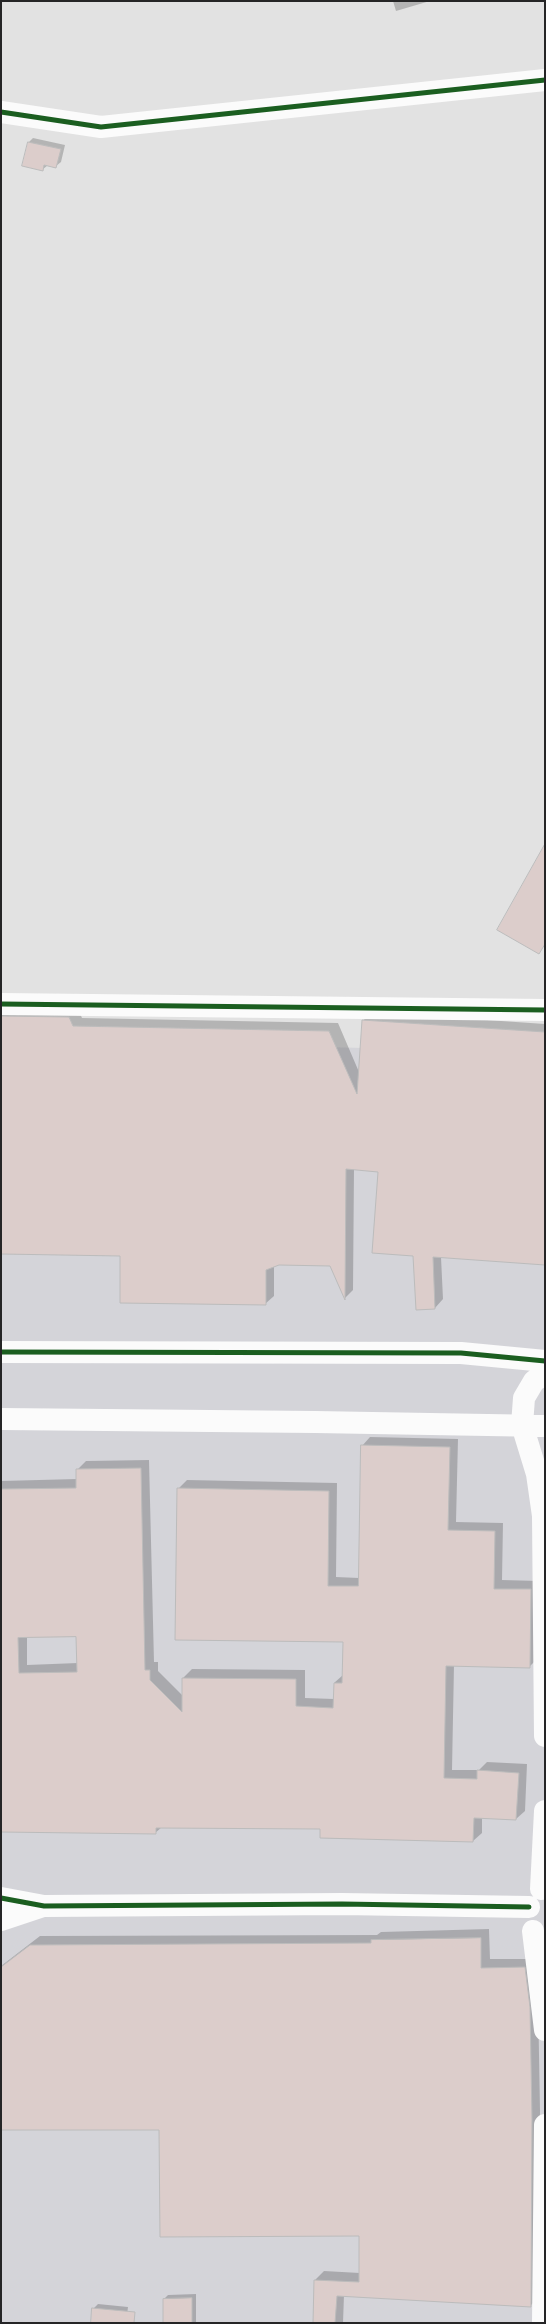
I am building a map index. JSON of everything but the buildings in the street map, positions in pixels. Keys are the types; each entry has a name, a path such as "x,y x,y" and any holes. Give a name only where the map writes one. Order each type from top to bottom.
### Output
{"street":[{"path":"1,112 101,127 545,80"},
{"path":"1,1004 545,1010"},
{"path":"1,1352 461,1353 545,1361"},
{"path":"545,1374 534,1381 524,1398 522,1425 537,1474 543,1516 545,1736"},
{"path":"1,1420 545,1426"},
{"path":"545,1811 543,1888 534,1896 529,1907 529,1921 539,1936 545,2030"},
{"path":"1,1898 44,1906 342,1904 529,1907"},
{"path":"1,1920 44,1906"},
{"path":"543,2323 545,2125"}],"shaded area":[{"path":"1,1038 545,1053 545,2323 1,2323"}],"cycle path":[{"path":"1,112 101,127 545,80"},
{"path":"1,1004 545,1010"},
{"path":"1,1352 461,1353 545,1361"},
{"path":"1,1898 44,1906 342,1904 529,1907"}]}
